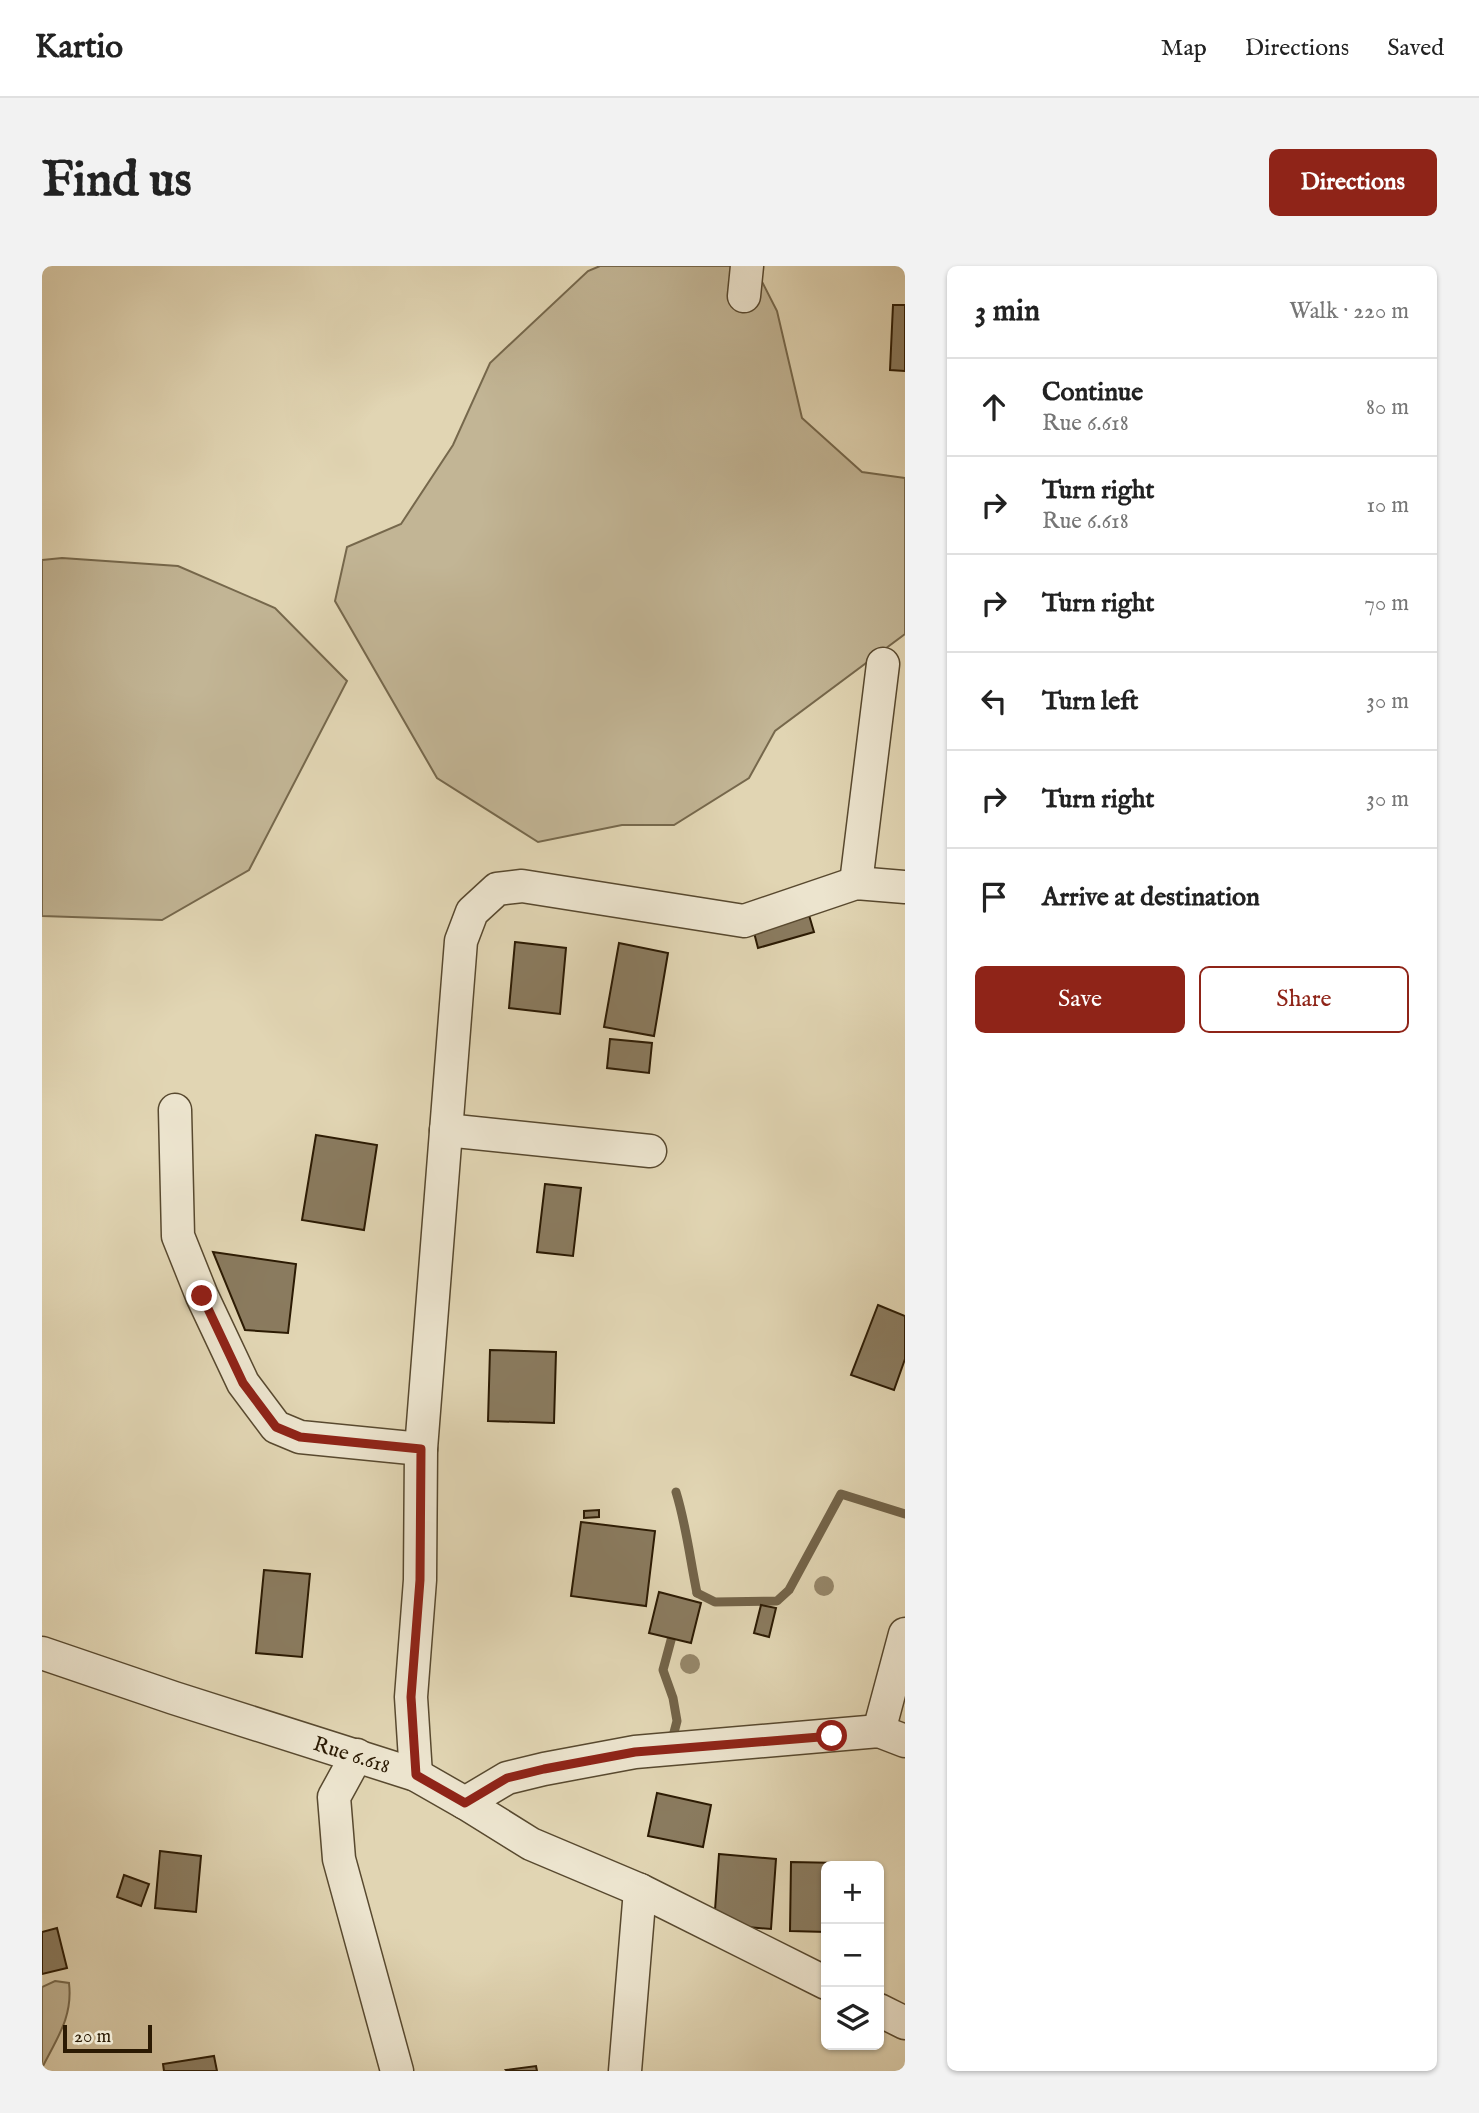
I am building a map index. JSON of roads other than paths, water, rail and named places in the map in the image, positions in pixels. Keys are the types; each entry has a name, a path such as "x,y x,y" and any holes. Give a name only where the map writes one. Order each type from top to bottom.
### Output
{"street":[{"path":"856,883 883,664"},
{"path":"416,1775 411,1697 420,1580 421,1449 461,942 472,912 497,889 522,886 744,921 856,883 905,887"},
{"path":"175,1110 178,1236 202,1296 243,1383 276,1427 300,1437 421,1449"},
{"path":"446,1130 650,1151"},
{"path":"465,1803 507,1778 635,1752 892,1736 905,1634"},
{"name":"Rue 6.618","path":"42,1653 416,1775 531,1844 640,1890 821,1980"},
{"path":"357,1755 334,1797 339,1858 397,2071"},
{"path":"625,2071 640,1890"},
{"path":"884,2012 905,2023"}],"waterway":[{"path":"676,1492 697,1593"},
{"path":"697,1593 715,1602 777,1601 789,1590 841,1494 905,1514"},
{"path":"671,1744 677,1721 673,1698 663,1670 674,1629"}]}
